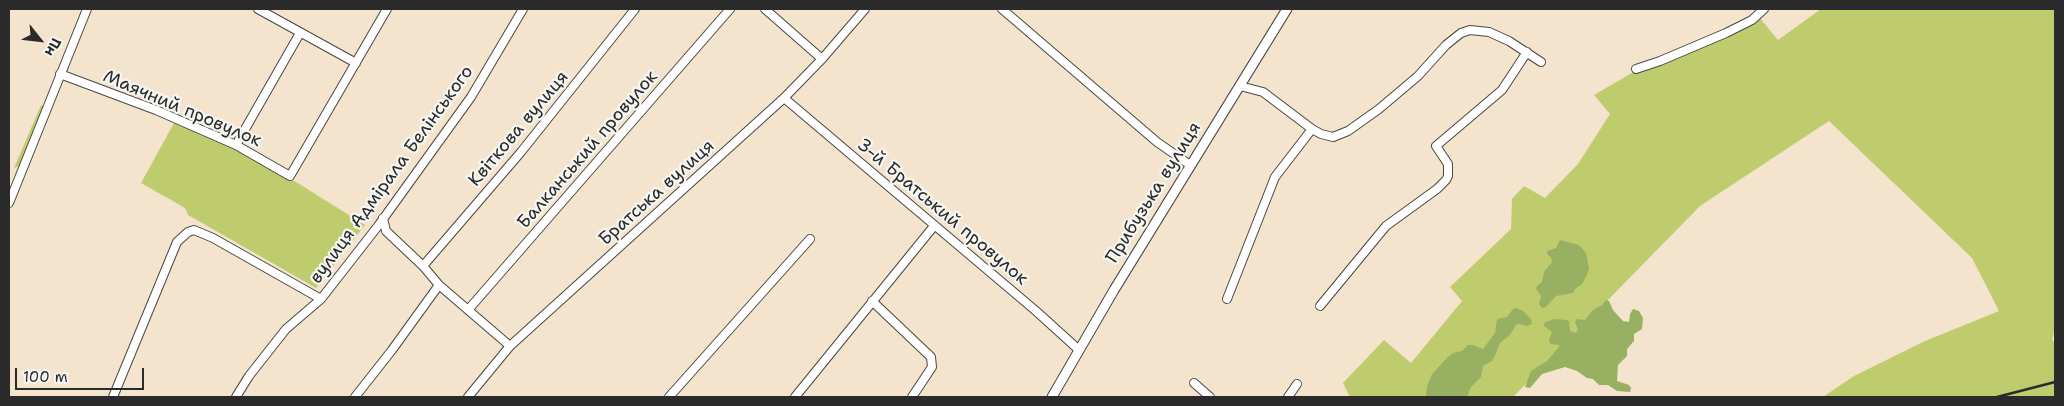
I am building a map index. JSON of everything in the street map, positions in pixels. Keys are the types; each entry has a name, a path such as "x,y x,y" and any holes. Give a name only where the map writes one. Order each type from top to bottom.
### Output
{"street":[{"path":"9,202 87,9"},
{"path":"258,9 356,64 386,9"},
{"name":"вулиця Адмірала Белінського","path":"236,397 249,376 286,330 321,299 383,218 471,98 523,9"},
{"name":"Квіткова вулиця","path":"423,266 521,152 635,9"},
{"name":"Балканський провулок","path":"468,310 730,9"},
{"path":"765,9 822,58"},
{"name":"Братська вулиця","path":"468,397 510,346 784,98 865,9"},
{"path":"1002,9 1157,142 1190,165"},
{"name":"Прибузька вулиця","path":"1052,397 1190,165 1287,9"},
{"path":"1636,68 1660,61 1726,33 1752,20 1764,9"},
{"path":"1240,86 1263,92 1312,129 1330,137 1338,136 1348,131 1379,109 1418,76 1446,45 1461,33 1470,30 1489,32 1541,62"},
{"path":"236,144 300,34"},
{"path":"1320,306 1386,226 1437,189 1446,180 1449,170 1448,164 1436,146 1502,90 1526,52"},
{"name":"Маячний провулок","path":"60,74 156,110 236,144 290,176 356,64"},
{"name":"3-й Братський провулок","path":"784,98 1079,350"},
{"path":"1227,299 1275,177 1312,129"},
{"path":"383,218 386,230 423,266 439,285 510,346"},
{"path":"794,397 934,226"},
{"path":"113,397 177,242 188,232 194,230 213,238 321,299"},
{"path":"669,397 810,239"},
{"path":"355,397 439,285"},
{"path":"872,300 931,357 932,367 912,397"},
{"path":"1194,383 1210,397"},
{"path":"1288,397 1297,384"}],"green space":[{"path":"1821,9 2055,9 2055,329 2052,340 2055,342 2055,382 1994,397 1823,397 1854,376 1925,341 1999,311 1972,258 1829,121 1700,206 1513,397 1350,397 1343,383 1384,340 1411,363 1462,301 1450,287 1511,229 1512,199 1524,186 1545,198 1578,164 1610,114 1594,95 1637,70 1759,17 1778,40"},
{"path":"41,105 43,106 19,166 14,168"},
{"path":"174,123 235,148 288,177 365,225 316,288 188,215 185,208 141,183"},
{"path":"1560,240 1579,245 1586,253 1589,268 1582,284 1573,293 1556,296 1546,307 1542,308 1539,304 1541,296 1536,289 1542,282 1544,272 1552,262 1547,251 1556,248"},
{"path":"1606,300 1609,301 1613,310 1623,321 1629,322 1633,309 1639,311 1643,318 1642,329 1634,334 1634,341 1627,349 1627,356 1618,365 1617,381 1629,385 1631,388 1630,392 1617,391 1608,385 1599,385 1593,379 1565,367 1542,374 1530,388 1525,387 1531,371 1547,361 1559,347 1559,345 1550,344 1549,340 1552,332 1544,326 1544,323 1554,319 1567,320 1569,321 1570,331 1575,333 1578,330 1575,322 1577,319 1585,320 1593,310 1602,305"},
{"path":"1516,308 1523,311 1531,319 1532,324 1527,326 1516,325 1510,335 1500,343 1492,361 1483,366 1481,377 1471,387 1467,397 1426,397 1427,386 1432,374 1448,357 1453,353 1462,351 1468,345 1483,349 1495,333 1497,319 1507,317"},
{"path":"2055,383 2055,397 1998,397 2020,391"}],"railway":[{"path":"1997,397 2055,382"}]}
